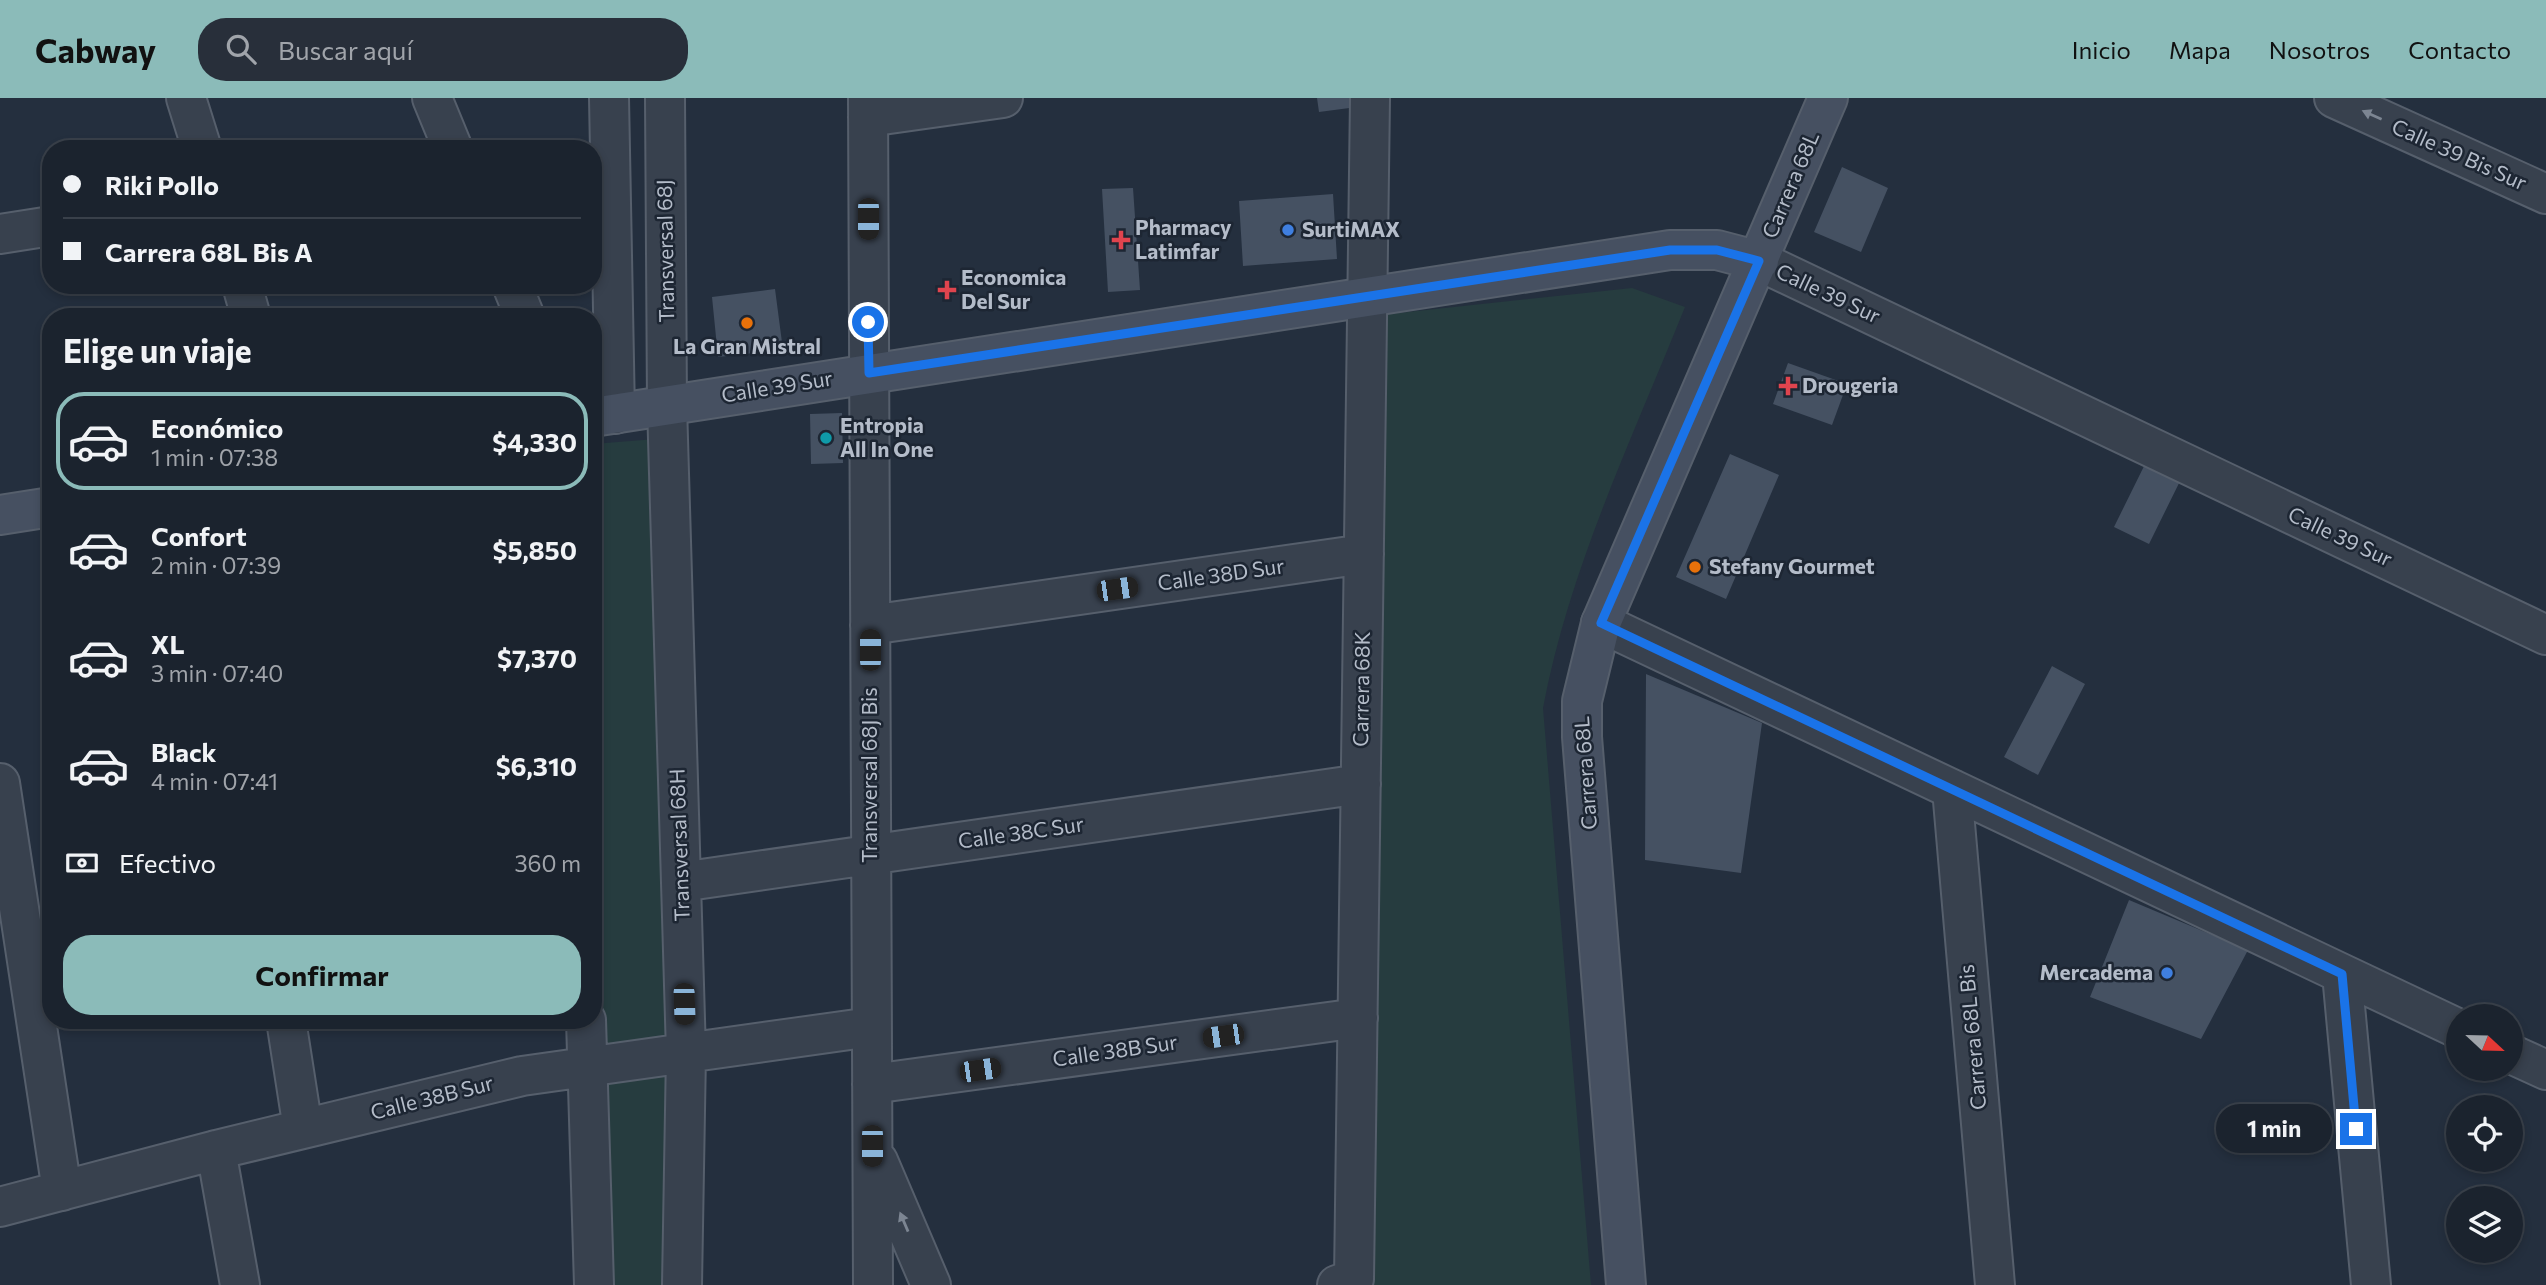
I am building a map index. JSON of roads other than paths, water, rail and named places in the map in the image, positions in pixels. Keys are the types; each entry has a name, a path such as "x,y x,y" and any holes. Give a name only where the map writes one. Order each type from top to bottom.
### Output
{"street":[{"path":"186,98 199,140"},
{"path":"432,98 449,140"},
{"path":"604,415 609,98"},
{"name":"Transversal 68J","path":"665,98 667,405"},
{"path":"868,107 1003,98"},
{"name":"Carrera 68K","path":"1345,1282 1358,1018 1370,98"},
{"name":"Carrera 68L","path":"1626,1285 1581,737 1581,701 1601,623 1828,98"},
{"name":"Calle 39 Bis Sur","path":"2334,98 2546,194"},
{"name":"Transversal 68J Bis","path":"868,107 873,1285"},
{"path":"0,234 42,227"},
{"name":"Calle 39 Sur","path":"604,415 1670,250 1717,250 1759,261 2546,635"},
{"name":"Transversal 68H","path":"667,405 685,1053 682,1285"},
{"path":"0,515 42,508"},
{"name":"Calle 38D Sur","path":"870,625 1364,554"},
{"path":"1601,623 2446,1023"},
{"path":"0,783 62,1191"},
{"name":"Calle 38C Sur","path":"681,882 1361,783"},
{"name":"Carrera 68L Bis","path":"1952,789 1995,1285"},
{"path":"2342,974 2371,1285"},
{"name":"Calle 38B Sur","path":"872,1084 1358,1018"},
{"name":"Calle 38B Sur","path":"0,1207 216,1150 522,1076 871,1027"},
{"path":"287,1029 303,1129"},
{"path":"586,1029 594,1285"},
{"path":"2524,1060 2546,1070"},
{"path":"872,1146 931,1285"},
{"path":"216,1150 240,1285"}],"place":[{"name":"SurtiMAX","path":"1288,230"},
{"name":"Pharmacy Latimfar","path":"1121,240"},
{"name":"Economica Del Sur","path":"947,290"},
{"name":"La Gran Mistral","path":"747,323"},
{"name":"Drougeria","path":"1788,386"},
{"name":"Entropia All In One","path":"826,438"},
{"name":"Stefany Gourmet","path":"1695,567"},
{"name":"Mercadema","path":"2167,973"}]}
